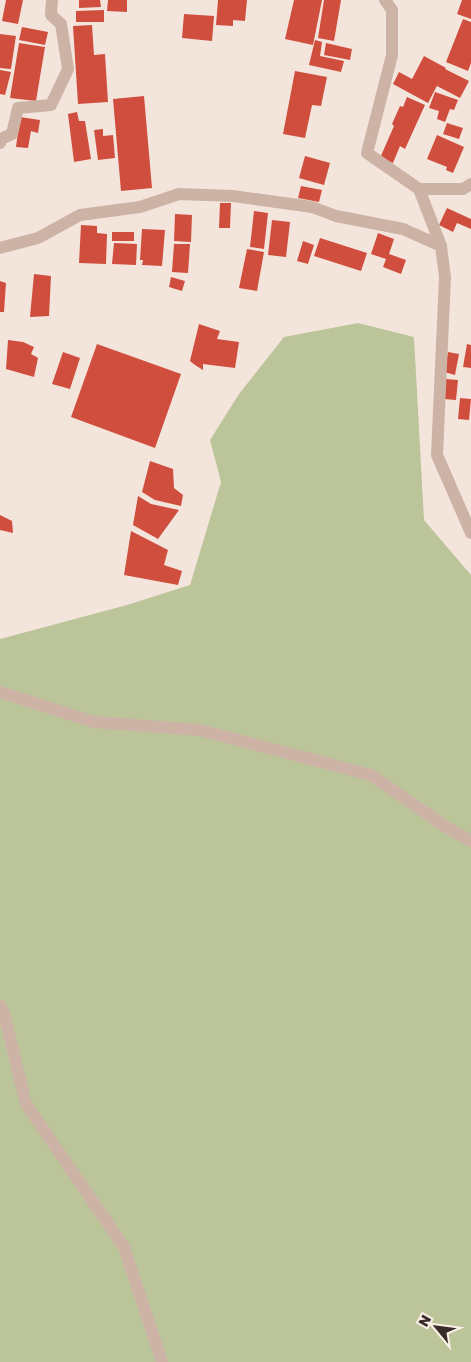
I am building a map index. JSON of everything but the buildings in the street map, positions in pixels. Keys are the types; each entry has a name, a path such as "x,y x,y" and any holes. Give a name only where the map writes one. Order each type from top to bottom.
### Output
{"lane":[{"path":"0,143 1,139 12,134 18,108 51,105 68,69 61,24 51,15 52,0"},
{"path":"385,0 392,10 392,54 366,153 419,189 442,246 445,277 437,455 471,533"},
{"path":"419,189 463,189 471,184"},
{"path":"0,248 38,238 80,215 140,207 179,194 234,196 312,207 336,216 404,229 442,246"},
{"path":"0,692 94,722 200,730 371,775 446,827 471,841"},
{"path":"0,1006 4,1014 26,1104 124,1248 162,1362"}],"green space":[{"path":"358,323 414,337 424,520 471,575 471,1362 0,1362 0,639 127,605 190,585 221,482 210,440 239,394 284,337"}]}
